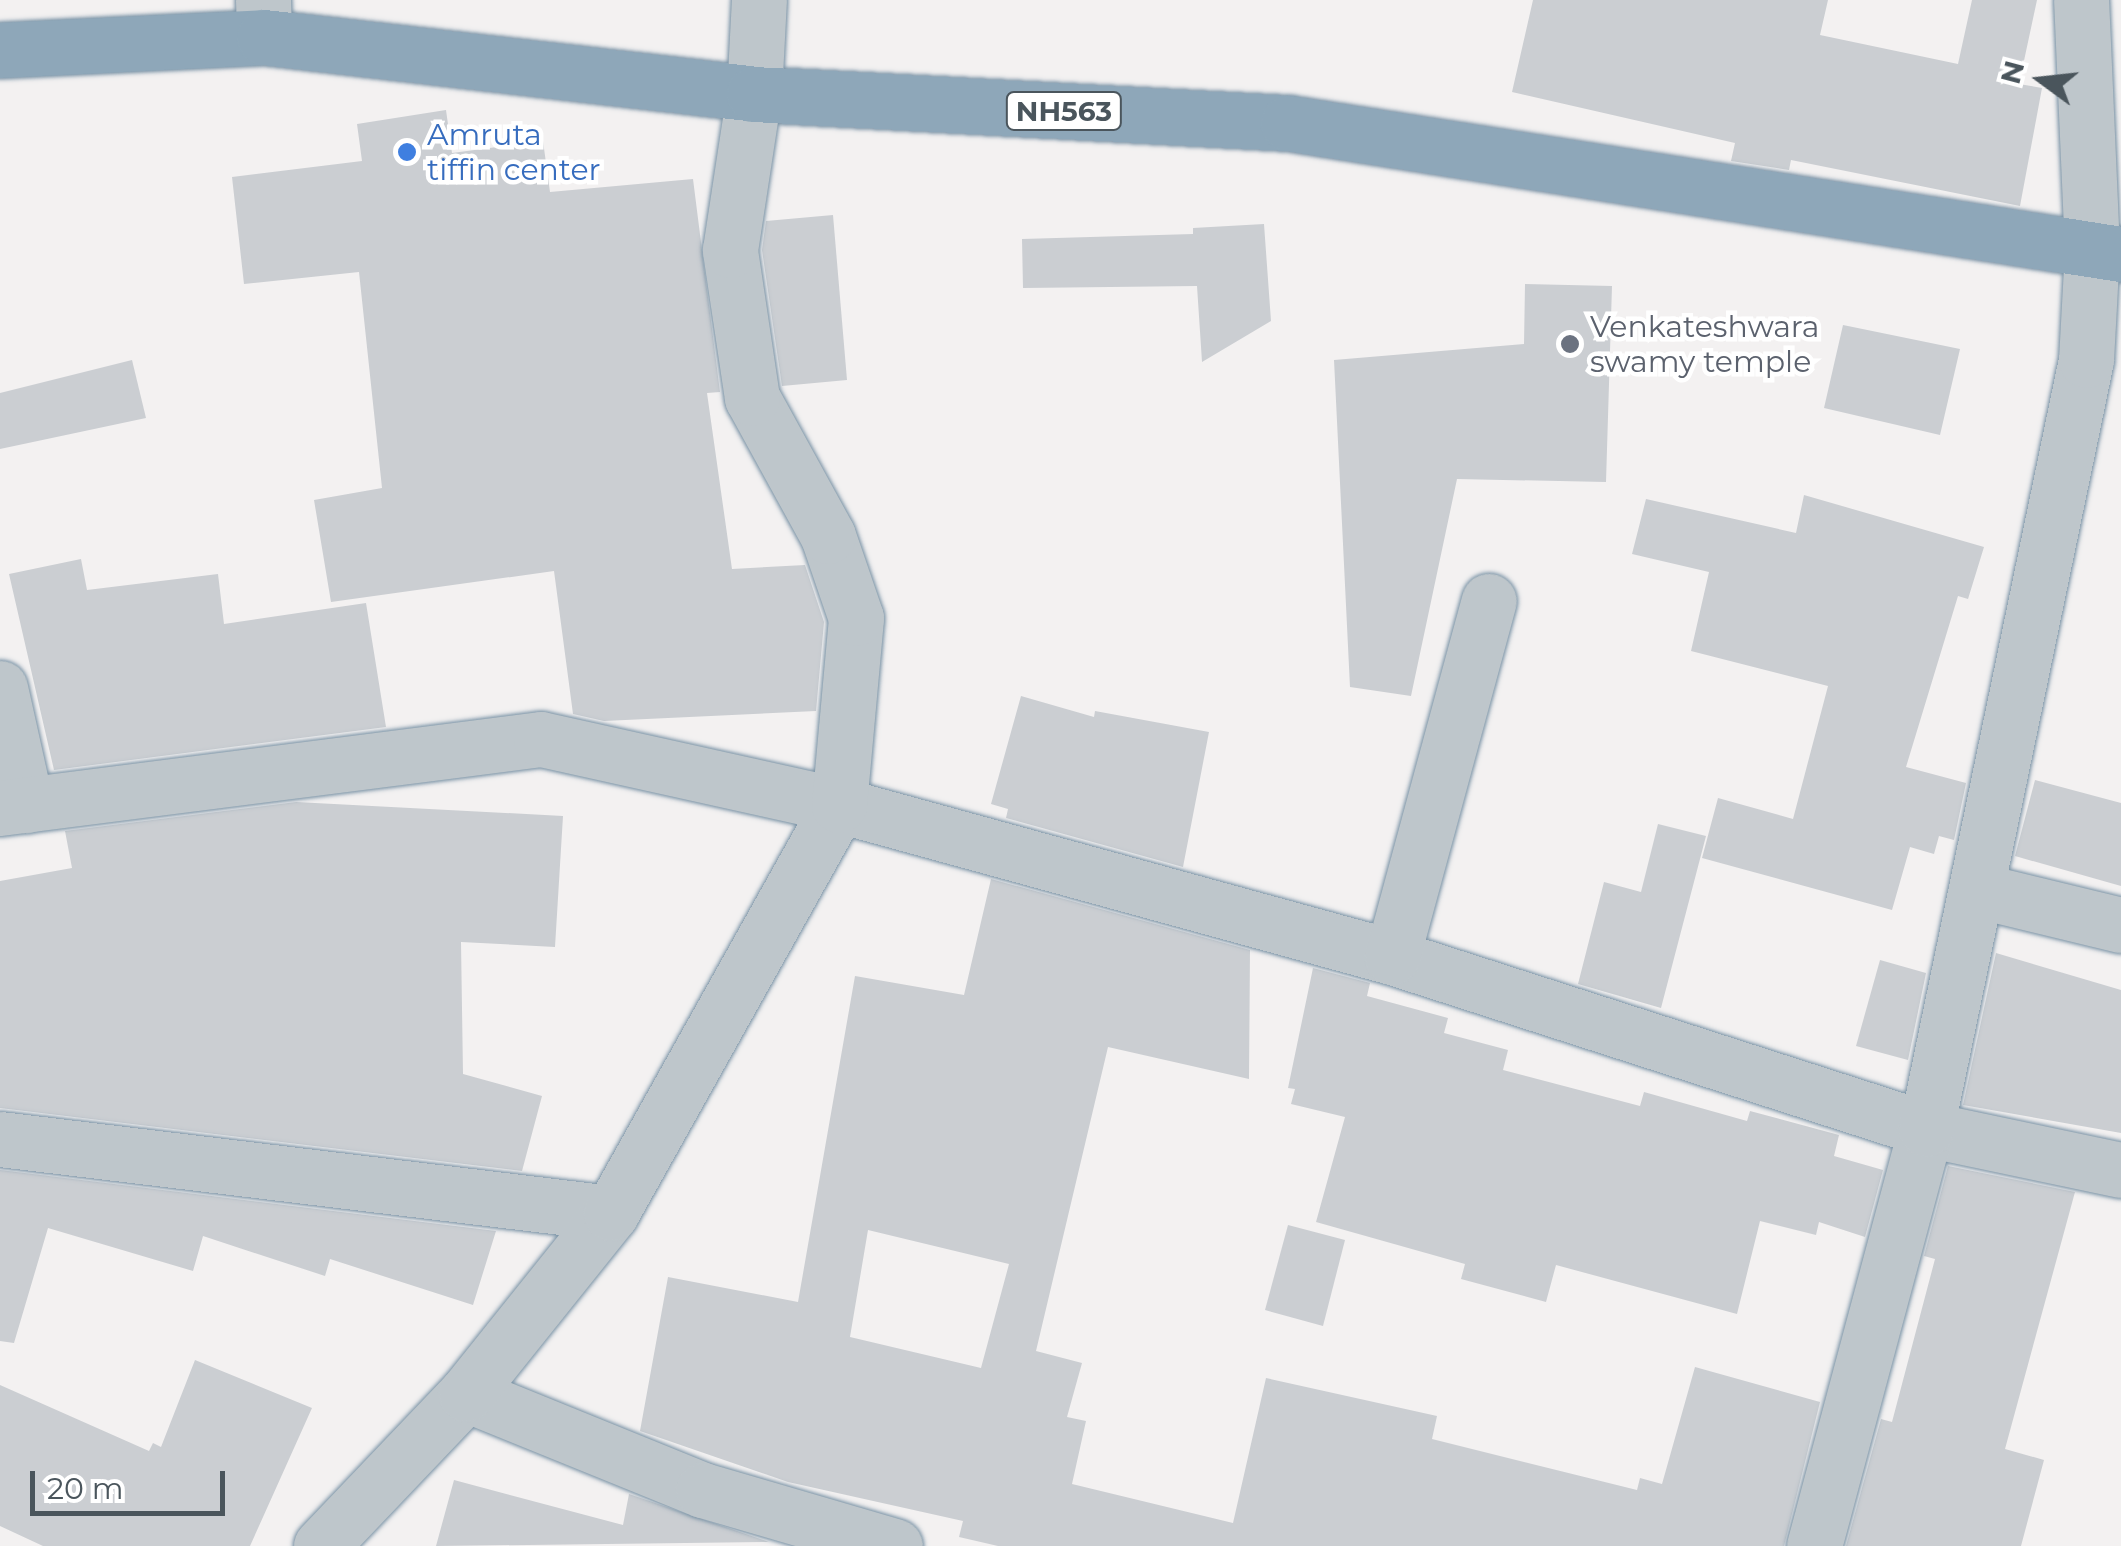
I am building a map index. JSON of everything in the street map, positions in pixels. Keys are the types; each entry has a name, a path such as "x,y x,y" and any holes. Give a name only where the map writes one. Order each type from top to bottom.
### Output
{"highway":[{"name":"NH563","path":"0,50 264,18 754,94 1288,123 2106,252"}],"street":[{"path":"321,1546 466,1394 611,1213 840,804 856,618 828,536 752,398 730,250 754,94 760,0"},
{"path":"1814,1546 1926,1129 2106,252 2080,0"},
{"path":"1392,957 1490,601"},
{"path":"0,688 13,806 541,738 840,804 1392,957 1926,1129 2121,1170"},
{"path":"1976,890 2121,925"},
{"path":"0,1138 611,1213"},
{"path":"466,1394 702,1490 895,1546"}],"building":[{"path":"1533,0 1828,0 1820,35 1958,64 1972,0 2037,0 2019,84 2042,88 2020,206 1791,160 1789,170 1731,161 1735,143 1512,92"},
{"path":"446,110 452,153 543,141 550,192 693,179 720,392 707,393 732,569 805,565 824,622 816,711 604,721 573,714 554,571 331,602 314,500 382,488 359,272 244,284 232,177 362,161 357,124"},
{"path":"833,215 847,380 782,386 762,250 766,221"},
{"path":"1264,224 1271,321 1202,362 1197,286 1023,288 1022,239 1193,234 1193,228"},
{"path":"1525,284 1612,286 1606,482 1457,479 1411,696 1350,687 1334,360 1524,344"},
{"path":"1843,325 1960,349 1940,435 1824,408"},
{"path":"132,360 146,418 0,449 0,393"},
{"path":"1804,495 1984,547 1968,599 1958,596 1906,767 1966,783 1954,840 1939,836 1934,854 1910,847 1892,910 1702,858 1718,798 1793,819 1828,686 1691,651 1709,572 1632,554 1646,499 1796,533"},
{"path":"81,559 87,590 218,574 224,624 366,603 386,727 54,770 9,574"},
{"path":"1021,696 1094,717 1095,711 1209,732 1183,867 1006,818 1008,809 991,804"},
{"path":"2035,780 2121,803 2121,886 2015,856"},
{"path":"296,802 563,816 555,947 461,942 463,1074 542,1096 522,1171 0,1108 0,881 72,868 65,831"},
{"path":"1658,824 1706,836 1661,1008 1578,984 1604,882 1641,892"},
{"path":"991,879 1250,950 1249,1079 1108,1047 1036,1351 1082,1363 1067,1417 1086,1421 1072,1484 1233,1523 1266,1378 1437,1416 1432,1439 1637,1490 1640,1478 1662,1484 1695,1367 1820,1402 1784,1546 998,1546 959,1537 963,1521 788,1482 640,1431 668,1277 798,1302 855,976 964,995","holes":["868,1230 1009,1264 981,1368 850,1337"]},
{"path":"1996,953 2121,990 2121,1133 1963,1105"},
{"path":"1880,960 1926,973 1908,1060 1856,1046"},
{"path":"1313,968 1370,983 1367,996 1448,1018 1444,1033 1508,1050 1503,1070 1640,1106 1644,1092 1747,1121 1750,1111 1839,1135 1834,1156 1883,1170 1865,1237 1819,1222 1816,1235 1760,1221 1737,1314 1556,1265 1546,1302 1461,1279 1465,1264 1316,1222 1345,1117 1291,1104 1295,1089 1288,1088"},
{"path":"1948,1166 2075,1192 2005,1449 2044,1460 2021,1546 1846,1546 1881,1419 1892,1422 1935,1259 1924,1256"},
{"path":"0,1170 496,1231 473,1305 330,1259 325,1276 203,1236 193,1271 48,1228 14,1343 0,1341"},
{"path":"1288,1225 1345,1240 1323,1326 1265,1310"},
{"path":"195,1360 312,1408 250,1546 43,1546 0,1526 0,1385 149,1451 153,1443 161,1447"},
{"path":"454,1480 623,1525 629,1494 769,1542 436,1546"}],"place":[{"name":"Amruta tiffin center","path":"407,152"},
{"name":"Venkateshwara swamy temple","path":"1570,344"}]}
